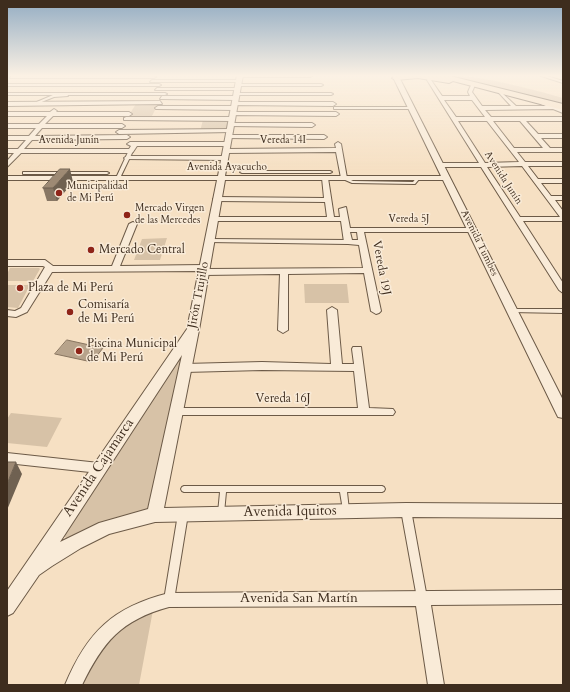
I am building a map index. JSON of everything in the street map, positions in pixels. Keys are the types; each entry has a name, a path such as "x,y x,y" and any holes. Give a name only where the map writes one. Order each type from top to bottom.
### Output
{"street":[{"path":"7,165 57,107"},
{"path":"117,134 133,107"},
{"path":"152,119 158,107"},
{"path":"211,107 233,111"},
{"path":"211,107 312,125"},
{"path":"211,107 233,111 311,114 335,111 411,108"},
{"path":"221,107 314,138 324,134 327,150"},
{"path":"124,144 135,144 244,107"},
{"path":"7,138 129,134 252,107"},
{"path":"7,114 51,114 152,119 274,107"},
{"path":"310,107 314,138"},
{"path":"322,107 335,111"},
{"name":"Avenida Junín","path":"446,107 563,290"},
{"path":"480,108 546,107"},
{"name":"Avenida Tumbes","path":"411,108 563,413"},
{"path":"480,108 563,217"},
{"path":"127,158 233,111"},
{"name":"Vereda 14I","path":"233,111 327,150 338,147 344,178"},
{"name":"Jirón Trujillo","path":"155,515 193,330 222,178 233,111"},
{"path":"453,119 563,119"},
{"path":"522,119 548,150"},
{"path":"7,126 122,126"},
{"path":"120,151 129,134"},
{"path":"537,136 563,136"},
{"path":"118,178 135,144"},
{"path":"513,150 563,150"},
{"name":"Avenida Junín","path":"7,151 131,151"},
{"path":"440,165 563,164"},
{"name":"Avenida Ayacucho","path":"7,178 26,176 93,176 118,178 222,178 253,175 322,175 344,178 447,178"},
{"path":"322,175 331,220"},
{"path":"536,181 563,181"},
{"path":"550,198 563,198"},
{"path":"217,199 328,200"},
{"path":"343,209 348,242"},
{"path":"517,219 563,217"},
{"path":"214,219 345,219"},
{"path":"115,269 133,224"},
{"name":"Vereda 5J","path":"346,230 473,230"},
{"name":"Vereda 19J","path":"360,230 376,311"},
{"path":"210,241 362,242"},
{"path":"7,262 45,263 49,266 49,269"},
{"path":"49,269 284,271 368,270"},
{"path":"7,313 16,314 24,310 49,269"},
{"path":"283,330 284,271"},
{"path":"332,310 336,368"},
{"path":"513,311 563,311"},
{"name":"Avenida Cajamarca","path":"7,606 177,350 193,330"},
{"path":"357,349 364,412"},
{"path":"185,368 262,366 359,368"},
{"name":"Vereda 16J","path":"176,412 389,412"},
{"path":"7,458 99,468"},
{"path":"406,510 436,685"},
{"name":"Avenida Iquitos","path":"31,570 87,535 134,518 155,515 406,510 563,512"},
{"path":"169,600 183,514"},
{"name":"Avenida San Martín","path":"73,685 89,652 113,625 135,610 169,600 563,597"}],"lane":[{"path":"242,172 253,175"},
{"path":"26,176 37,173 93,176 108,174"},
{"path":"26,176 37,173"},
{"path":"184,489 382,489"},
{"path":"221,513 223,489"},
{"path":"343,489 346,511"}],"shaded area":[{"path":"134,107 156,107 151,118 127,118"},
{"path":"230,119 228,131 200,131 203,120"},
{"path":"167,238 160,260 134,260 142,239"},
{"path":"10,268 40,269 33,281 7,281 7,274"},
{"path":"304,284 347,284 349,303 305,303"},
{"path":"7,285 30,285 18,308 7,307"},
{"name":"Piscina Municipal de Mi Perú","path":"67,340 103,348 92,362 55,354"},
{"path":"185,351 152,512 69,541 64,536 169,372"},
{"path":"11,413 62,418 47,447 7,443 7,419"},
{"path":"153,610 139,685 80,685 105,637"}],"building":[{"path":"60,169 70,169 53,188 43,188"},
{"path":"7,462 16,462 7,484"}],"place":[{"name":"Municipalidad de Mi Perú","path":"59,193"},
{"name":"Mercado Virgen de las Mercedes","path":"127,215"},
{"name":"Mercado Central","path":"91,250"},
{"name":"Plaza de Mi Perú","path":"20,288"},
{"name":"Comisaría de Mi Perú","path":"70,312"},
{"name":"Piscina Municipal de Mi Perú","path":"79,351"}]}
